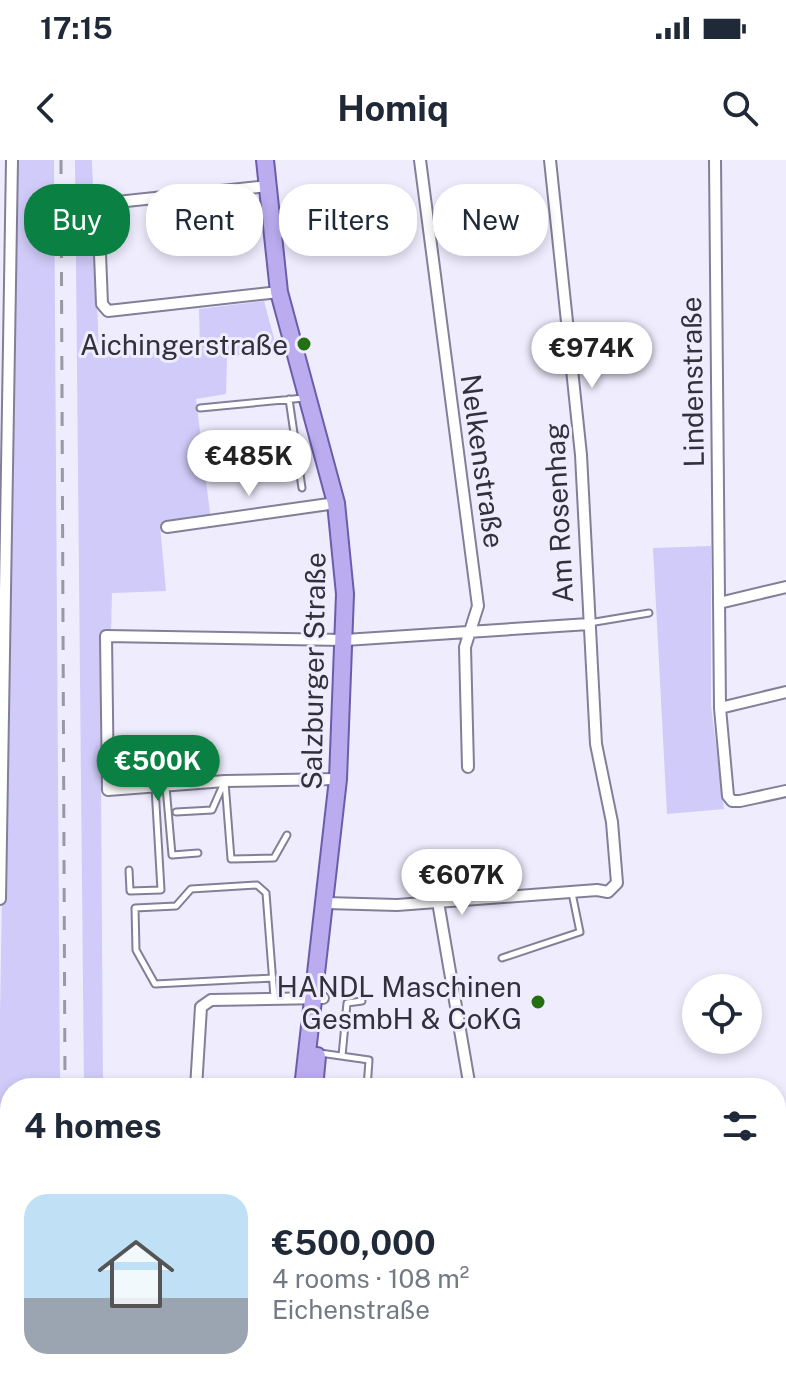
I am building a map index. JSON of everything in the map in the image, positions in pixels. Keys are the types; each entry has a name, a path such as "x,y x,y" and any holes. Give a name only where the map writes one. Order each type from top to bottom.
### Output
{"main road":[{"name":"Salzburger Straße","path":"265,160 279,292 297,398 336,503 342,543 345,640 338,779 318,998 312,1052 306,1078"},
{"name":"Salzburger Straße","path":"312,1052 313,1078"}],"street":[{"path":"0,899 12,160"},
{"name":"Nelkenstraße","path":"420,160 478,606 465,647 468,767"},
{"name":"Am Rosenhag","path":"550,160 581,455 596,744 612,822 617,883 608,892 572,892"},
{"name":"Lindenstraße","path":"715,160 720,708 728,796 732,801 786,791"},
{"path":"268,186 98,204 102,304 108,311 279,292"},
{"path":"167,527 336,503"},
{"path":"719,603 786,587"},
{"path":"338,779 225,781 108,790 106,636 345,640 589,624"},
{"path":"720,708 786,692"},
{"path":"326,903 438,902 572,892"},
{"path":"438,902 468,1078"},
{"path":"197,1078 201,1007 211,1000 318,998"}],"lane":[{"path":"200,408 297,398 302,488"},
{"path":"589,624 649,613"},
{"path":"176,812 212,810 225,781"},
{"path":"225,781 231,859 274,858 287,835"},
{"path":"160,786 172,855 198,853"},
{"path":"129,870 130,891 161,890 160,786"},
{"path":"273,978 155,984 136,950 135,908 176,906 191,889 257,885 266,893 273,978 274,997"},
{"path":"502,958 580,932 572,892"},
{"path":"342,1056 347,1003 362,1001"},
{"path":"312,1052 369,1060 368,1078"}],"shaded area":[{"path":"14,160 54,160 54,184 24,184 24,256 55,256 60,1078 0,1078"},
{"path":"75,160 92,160 93,184 75,184"},
{"path":"76,256 95,256 99,357 200,349 199,309 264,301 276,346 227,358 226,394 196,399 211,521 160,526 166,591 112,593 111,632 100,633 103,1078 84,1078"},
{"path":"711,546 711,705 724,809 667,814 653,548"}],"railway":[{"path":"61,160 65,1078"}],"place":[{"name":"Aichingerstraße","path":"304,344"},
{"name":"HANDL Maschinen GesmbH & CoKG","path":"538,1002"}]}
